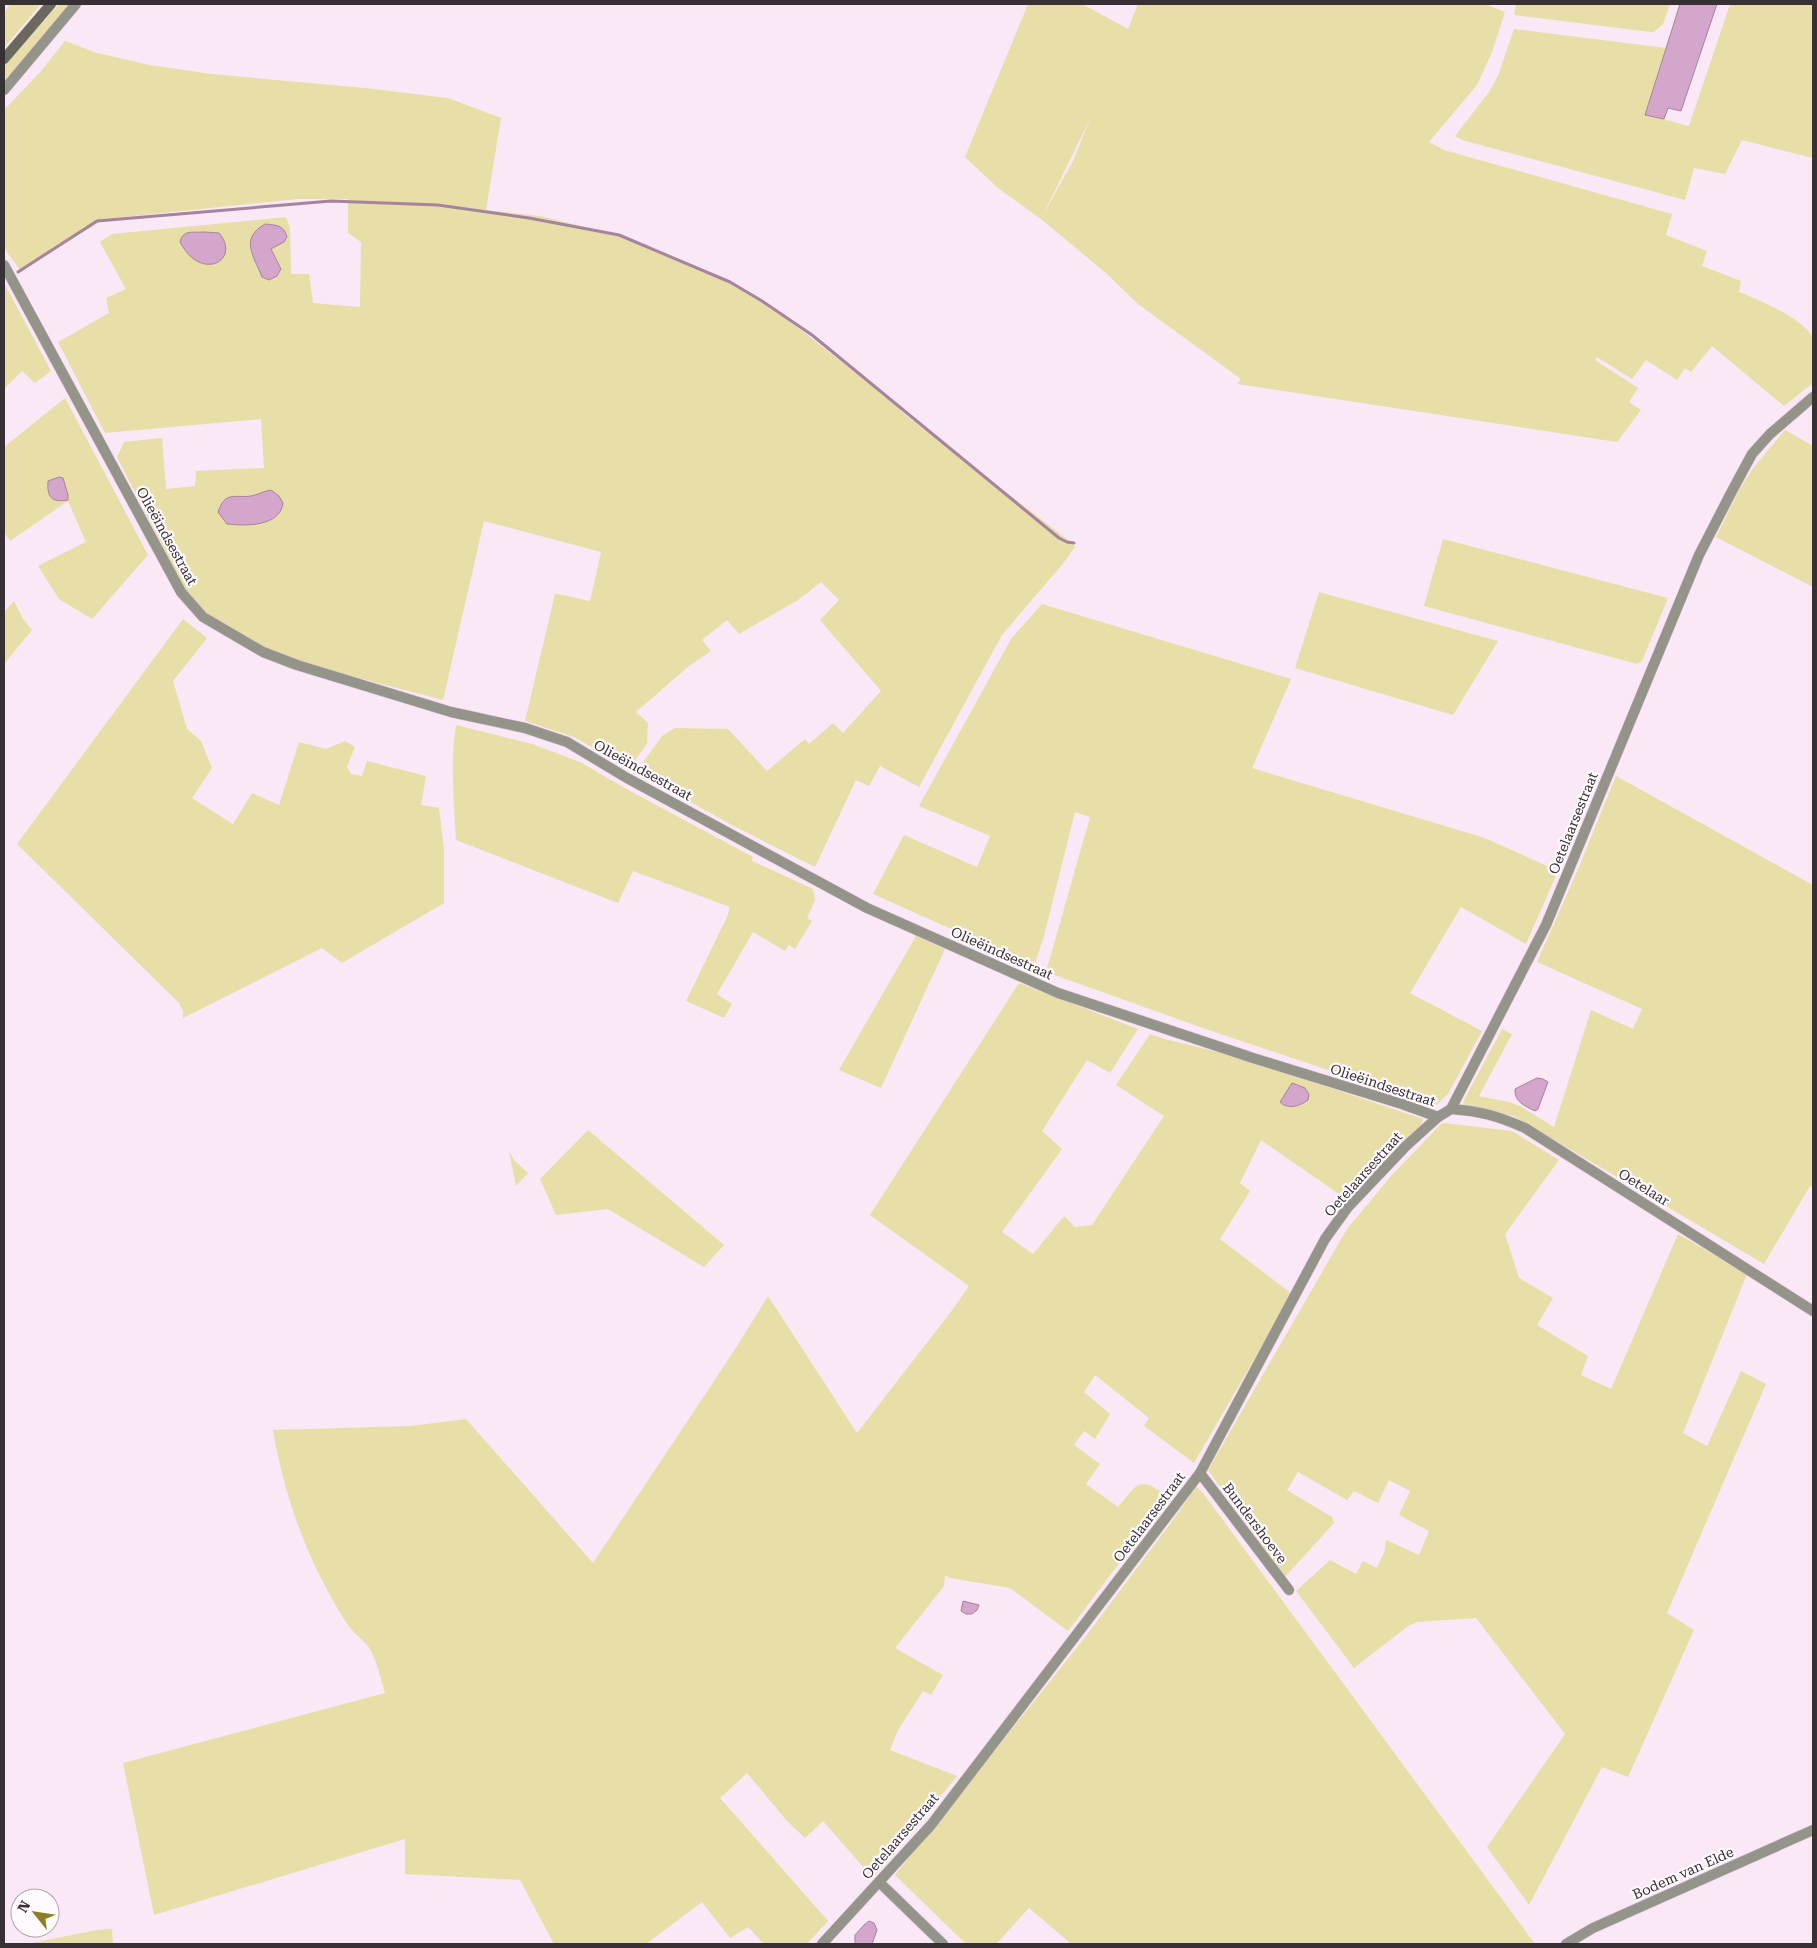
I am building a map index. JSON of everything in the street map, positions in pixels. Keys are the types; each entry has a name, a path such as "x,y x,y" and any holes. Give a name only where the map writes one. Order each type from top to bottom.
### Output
{"main road":[{"path":"4,59 51,4"}],"street":[{"path":"4,90 76,4"},
{"name":"Olieëindsestraat","path":"4,264 181,592 204,617 232,635 263,652 297,665 452,712 525,728 567,742 627,778 867,908 1058,993 1438,1117"},
{"name":"Oetelaarsestraat","path":"822,1944 930,1825 1200,1473 1325,1239 1348,1207 1406,1146 1438,1117 1450,1109 1546,925 1699,555 1732,490 1752,454 1770,434 1813,397"},
{"name":"Oetelaar","path":"1450,1109 1496,1115 1525,1128 1813,1311"},
{"name":"Bundershoeve","path":"1200,1473 1289,1590"},
{"name":"Bodem van Elde","path":"1566,1944 1593,1928 1813,1830"},
{"path":"879,1882 942,1944"}],"shaded area":[{"path":"10,4 41,4 4,48 4,13"},
{"path":"59,4 72,4 4,86 4,65"},
{"path":"1028,4 1082,4 1128,29 1138,4 1485,4 1505,12 1492,52 1477,85 1429,142 1444,150 1672,214 1666,235 1707,251 1702,266 1741,281 1739,292 1781,311 1802,325 1810,333 1814,350 1813,383 1784,406 1712,346 1691,372 1685,368 1677,380 1646,360 1632,379 1597,357 1595,360 1638,388 1629,402 1641,410 1617,442 1237,384 1241,379 1138,304 1107,274 1041,219 998,188 965,157","holes":["1091,117 1073,161 1042,217"]},
{"path":"1516,4 1670,4 1663,24 1654,32 1650,32 1515,15"},
{"path":"1680,4 1717,4 1681,111 1668,108 1664,119 1645,115"},
{"path":"1730,4 1813,4 1813,158 1742,140 1725,174 1694,168 1685,200 1462,140 1455,136 1489,92 1498,76 1514,29 1666,48 1645,114 1689,126"},
{"path":"65,41 97,53 150,65 211,74 365,88 448,98 501,118 486,210 540,216 606,232 688,263 757,298 787,319 895,404 903,413 1075,547 1002,635 919,787 880,766 869,786 856,780 815,867 732,825 636,772 662,736 675,728 728,729 767,771 805,739 809,744 833,723 843,733 881,691 820,620 839,600 821,582 798,600 739,634 727,620 702,640 711,651 689,666 636,712 648,723 647,744 629,768 574,737 525,721 555,594 553,593 590,601 601,552 484,521 443,700 282,658 222,630 190,600 117,457 124,442 162,438 166,489 195,486 196,471 264,468 261,419 105,433 58,342 109,313 106,298 126,289 100,242 112,234 286,217 290,228 291,274 309,274 313,303 360,307 361,242 348,233 348,199 298,199 105,219 20,270 4,248 4,110 41,71","holes":["191,232 197,233 190,257 183,248","287,236 284,242 271,249 281,269 277,276 266,279 262,277 250,250","266,491 274,518 247,525 227,524 245,495 251,496"]},
{"path":"265,224 276,225 282,228 287,237 284,242 271,249 281,269 277,276 269,280 262,277 251,248 252,236"},
{"path":"186,233 219,233 225,243 226,252 222,259 216,263 198,262 180,242"},
{"path":"4,283 51,371 35,383 22,371 4,389"},
{"path":"65,398 148,555 92,619 59,599 38,566 86,542 68,501 10,541 4,532 4,447"},
{"path":"1785,430 1813,446 1813,587 1716,537 1739,490 1754,467"},
{"path":"59,477 63,478 68,500 54,500 49,495 48,481"},
{"path":"271,490 279,496 283,503 276,517 269,521 252,525 227,524 218,512 227,498 251,496"},
{"path":"1443,539 1668,598 1642,661 1637,664 1424,606"},
{"path":"1319,592 1498,641 1453,715 1295,668"},
{"path":"14,601 23,619 32,630 4,664 4,612"},
{"path":"1042,604 1291,679 1252,768 1485,838 1558,871 1526,944 1461,907 1410,993 1482,1031 1448,1094 1435,1106 1200,1027 1046,972 1090,817 1075,812 1044,936 1034,966 873,894 904,835 977,867 990,836 919,806 1011,639"},
{"path":"183,619 207,638 173,681 187,729 201,741 212,768 192,798 233,824 252,793 279,805 299,742 326,749 345,741 355,747 347,767 351,774 362,776 367,761 426,776 421,805 439,808 444,849 444,903 342,963 322,948 183,1018 183,1011 179,1003 17,844"},
{"path":"456,725 532,744 580,762 753,857 752,861 813,889 815,900 807,918 812,921 795,949 789,945 785,951 753,932 717,994 732,1004 724,1018 686,1001 727,917 730,907 633,871 618,903 456,840 453,769"},
{"path":"1616,776 1813,885 1813,1187 1810,1186 1764,1264 1514,1116 1475,1110 1463,1105 1502,1029 1512,1034 1479,1096 1520,1106 1554,1127 1591,1010 1633,1029 1642,1009 1537,962 1579,867"},
{"path":"916,936 945,949 881,1088 839,1070"},
{"path":"1019,983 1138,1029 1110,1073 1087,1060 1042,1131 1062,1149 1002,1232 1033,1254 1064,1216 1075,1227 1092,1225 1164,1116 1116,1085 1150,1034 1242,1058 1423,1119 1422,1124 1349,1201 1261,1140 1240,1183 1250,1191 1220,1239 1292,1294 1194,1463 1144,1426 1149,1418 1095,1375 1084,1392 1110,1414 1095,1439 1084,1431 1074,1445 1100,1464 1086,1484 1118,1507 1140,1484 1151,1486 1169,1497 1068,1631 1010,1588 950,1578 945,1575 944,1586 895,1648 943,1675 931,1695 923,1691 898,1730 890,1750 957,1776 885,1865 872,1877 823,1821 805,1838 787,1821 747,1773 720,1798 828,1921 807,1944 764,1944 748,1927 730,1938 702,1902 646,1944 554,1944 520,1880 405,1874 405,1839 154,1915 123,1763 385,1693 370,1649 352,1630 339,1611 305,1543 286,1487 273,1430 411,1426 466,1419 593,1563 734,1351 768,1296 857,1433 969,1286 870,1215"},
{"path":"1537,1078 1548,1082 1538,1109 1535,1111 1518,1100 1515,1089"},
{"path":"1292,1083 1305,1088 1309,1094 1308,1100 1298,1105 1287,1106 1280,1102"},
{"path":"1441,1124 1512,1131 1559,1160 1505,1234 1519,1278 1553,1298 1537,1325 1588,1356 1581,1375 1611,1389 1678,1234 1747,1274 1683,1433 1707,1446 1741,1371 1766,1384 1667,1613 1694,1630 1628,1777 1602,1767 1529,1905 1487,1847 1565,1734 1476,1618 1417,1622 1408,1626 1354,1668 1296,1591 1330,1560 1356,1574 1363,1561 1377,1568 1385,1550 1386,1540 1419,1555 1429,1531 1399,1515 1410,1491 1389,1480 1378,1503 1354,1491 1347,1500 1298,1472 1287,1490 1332,1517 1334,1523 1285,1577 1208,1470 1347,1229 1392,1175"},
{"path":"588,1130 724,1245 704,1267 608,1209 556,1215 540,1179"},
{"path":"509,1151 514,1160 528,1173 516,1186"},
{"path":"1197,1487 1535,1944 1068,1944 1069,1942 1029,1908 996,1944 966,1944 895,1875 1083,1640"},
{"path":"963,1601 979,1605 977,1610 972,1614 966,1614 961,1611"},
{"path":"869,1921 874,1923 877,1930 872,1944 855,1944 855,1935"},
{"path":"112,1929 113,1944 27,1944 60,1938 97,1930"}],"waterway":[{"path":"18,272 97,221 331,201 438,205 529,218 619,235 730,282 762,301 812,335 1059,538 1074,543"}]}
